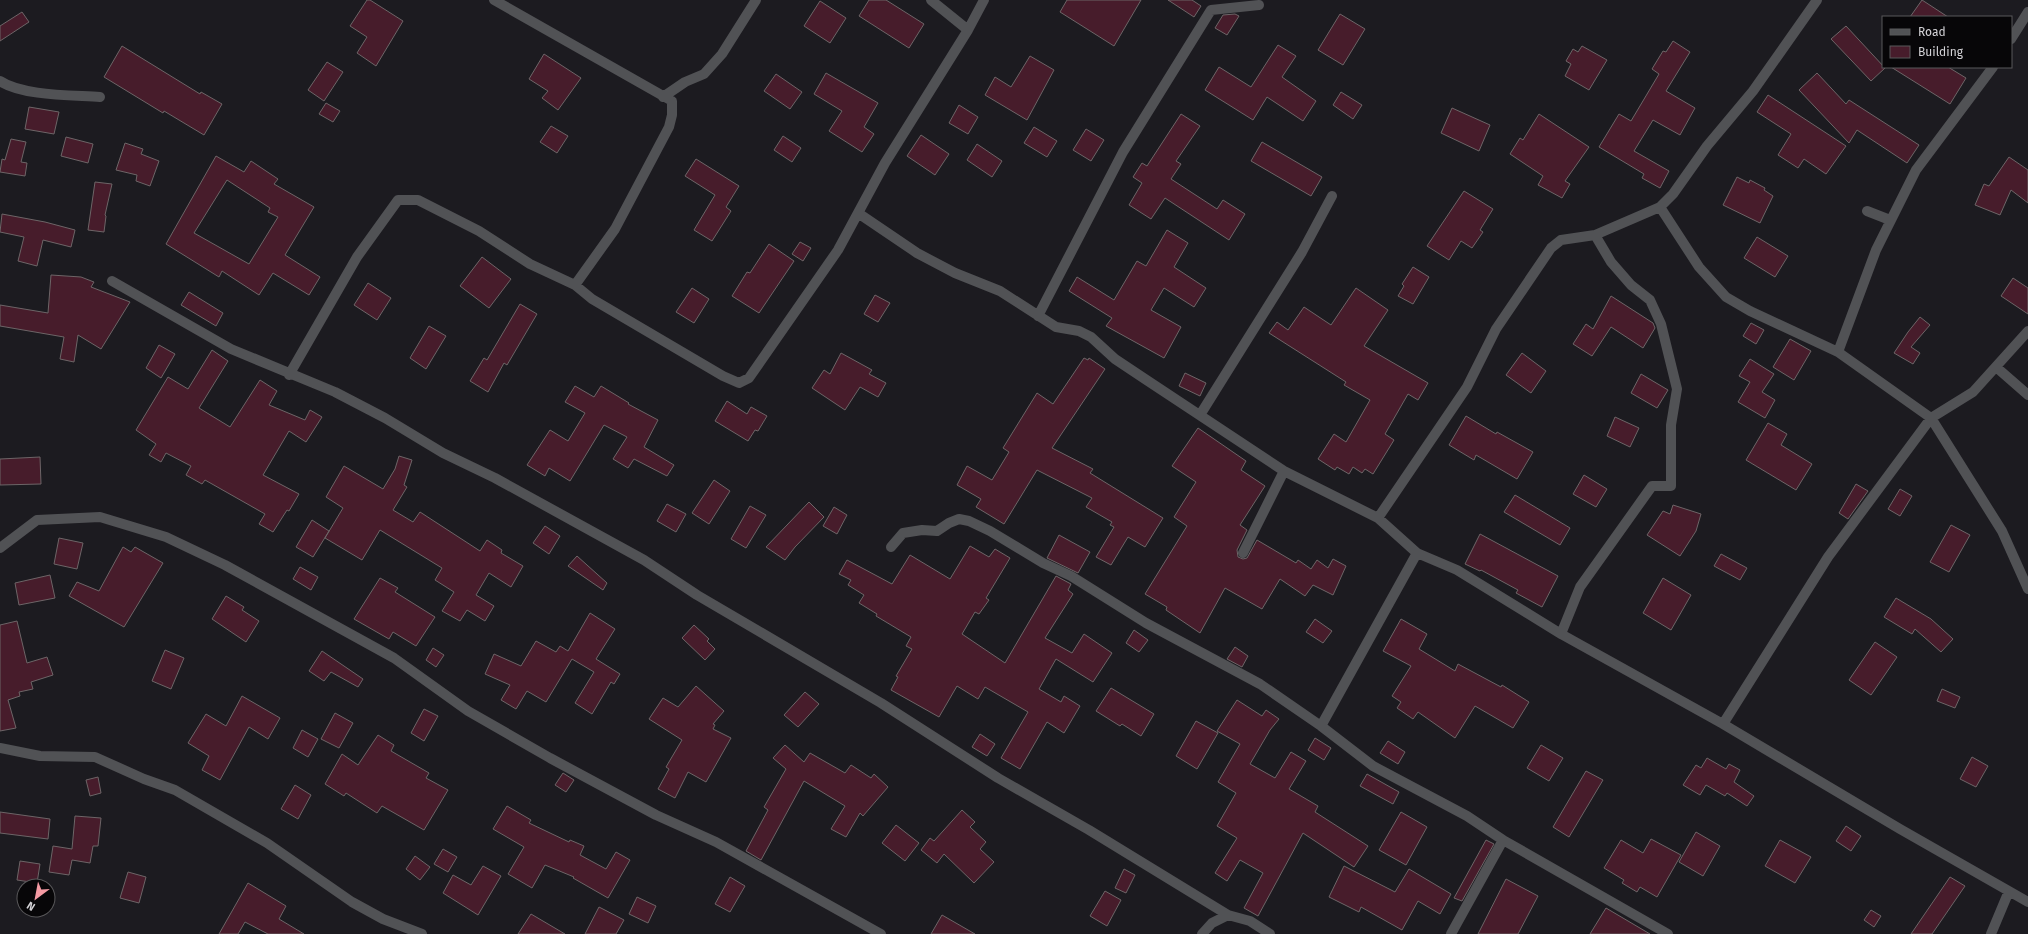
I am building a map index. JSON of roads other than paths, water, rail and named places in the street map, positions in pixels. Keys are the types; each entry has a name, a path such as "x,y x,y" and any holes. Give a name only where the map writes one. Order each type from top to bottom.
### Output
{"street":[{"path":"494,0 672,101 672,115 669,126 615,229 575,285"},
{"path":"663,97 685,82 704,74 722,54 756,0"},
{"path":"931,0 968,30"},
{"path":"289,375 357,257 398,200 418,200 479,231 530,264 575,285 592,299 723,376 739,383 749,378 838,250 885,164 968,30 984,0"},
{"path":"1378,518 1467,387 1496,330 1551,248 1561,240 1595,235 1660,208 1673,194 1707,146 1753,91 1817,0"},
{"path":"1038,316 1123,152 1211,10 1259,5"},
{"path":"2012,38 2028,12"},
{"path":"1838,352 1876,250 1916,170 1992,68"},
{"path":"0,81 8,87 39,92 100,97"},
{"path":"1200,415 1302,252 1332,196"},
{"path":"1660,208 1699,268 1726,297 1750,311 1838,352 1931,418 2002,531 2028,589"},
{"path":"1867,211 1890,220"},
{"path":"858,212 917,253 955,274 1000,291 1056,327 1079,331 1091,337 1115,359 1284,471 1378,518 1417,553 1457,570 1562,634 1723,724 1906,833 2028,902"},
{"path":"1562,634 1580,587 1652,486 1671,486 1669,446 1677,389 1661,324 1650,300 1631,285 1611,262 1595,235"},
{"path":"112,281 231,349 289,375 335,392 385,418 443,454 494,478 644,560 697,595 881,702 998,778 1089,830 1228,915 1250,921 1270,934"},
{"path":"1723,724 1828,556 1931,418 1973,392 2028,331"},
{"path":"1996,367 2028,395"},
{"path":"1243,553 1284,471"},
{"path":"0,548 37,520 100,517 166,537 225,565 394,658 468,710 550,758 656,815 716,842 881,934"},
{"path":"891,547 903,533 922,530 937,531 949,523 959,519 970,521 990,531 1042,563 1071,576 1146,624 1260,684 1321,726 1373,766 1467,816 1503,840 1668,934"},
{"path":"1321,726 1417,553"},
{"path":"0,748 40,756 95,757 144,779 175,790 267,843 352,902 383,919 422,934"},
{"path":"1451,934 1503,840"},
{"path":"1991,934 2009,891"},
{"path":"1202,934 1212,923 1228,915"}]}
